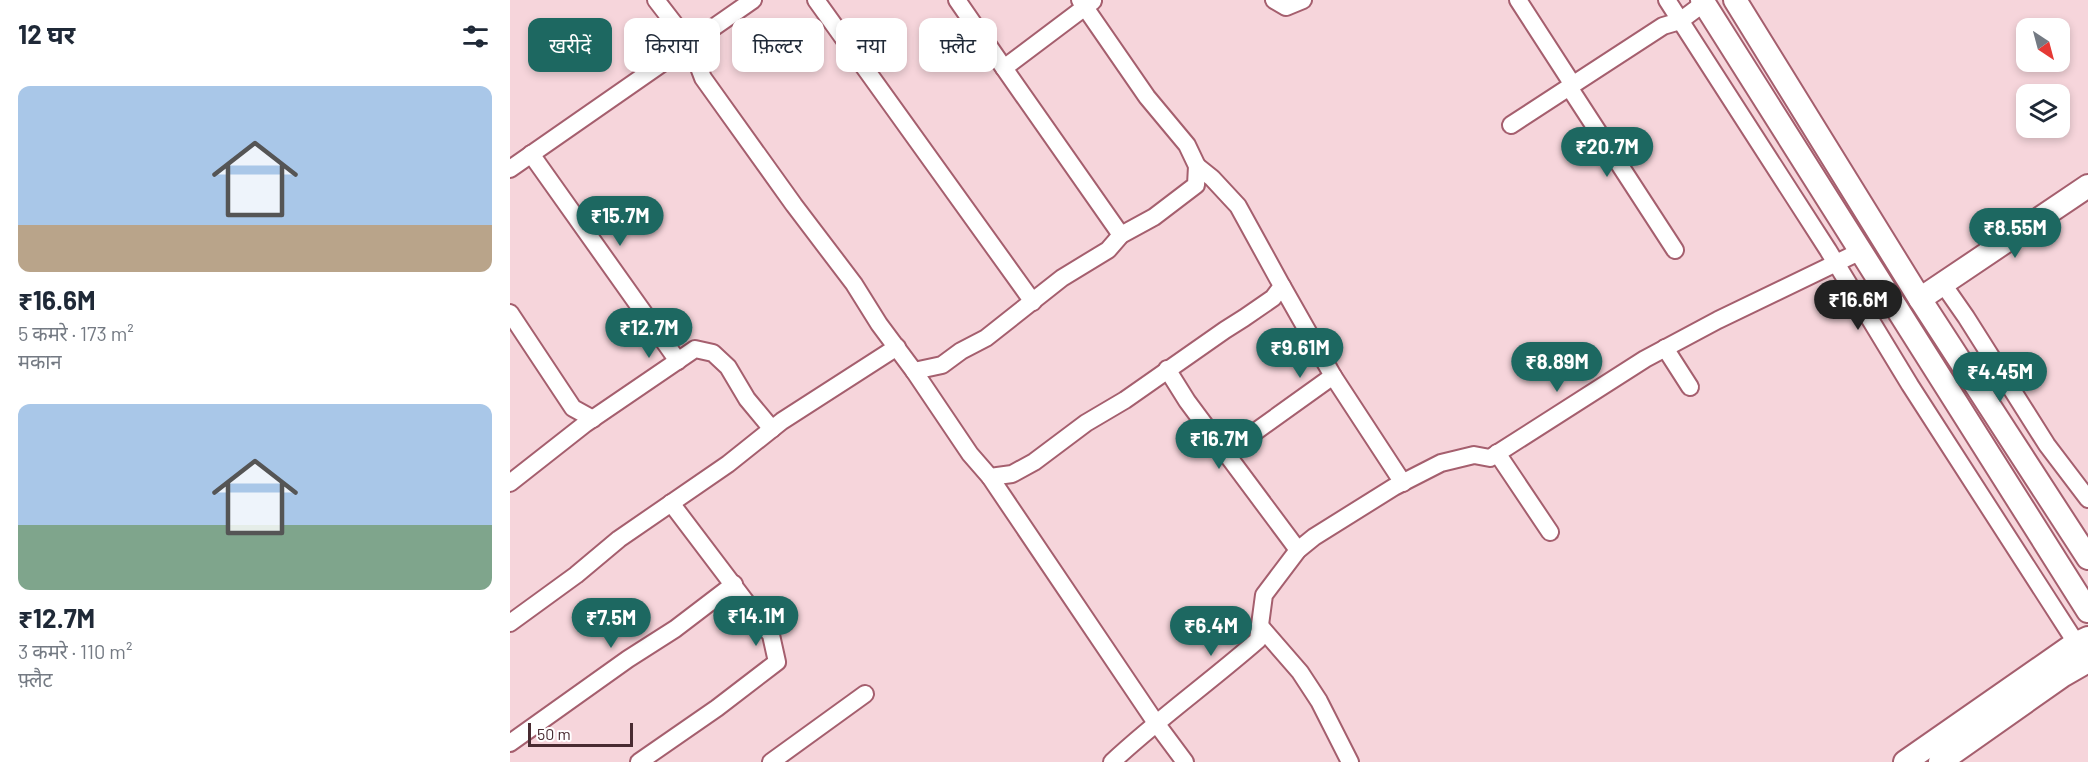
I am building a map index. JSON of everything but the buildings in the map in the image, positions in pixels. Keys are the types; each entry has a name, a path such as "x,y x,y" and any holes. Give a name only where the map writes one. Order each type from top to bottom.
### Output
{"street":[{"path":"656,0 670,18"},
{"path":"720,23 753,0"},
{"path":"816,0 1033,302"},
{"path":"957,0 1121,235"},
{"path":"1274,0 1286,7 1303,0"},
{"path":"1518,0 1675,250"},
{"path":"1667,0 1837,264 1910,385 2086,653"},
{"path":"1735,0 1920,299 2088,558"},
{"path":"1004,68 1086,2 1147,97 1187,145 1197,166 1212,178 1238,206 1333,376 1403,483"},
{"path":"1511,125 1663,26 1680,21 1703,2 2088,611"},
{"path":"510,169 650,72"},
{"path":"701,72 854,284 970,454 990,477 1156,723 1185,762"},
{"path":"531,154 678,361"},
{"path":"914,371 942,365 961,351 986,338 1062,278 1108,250 1121,235 1154,217 1196,185 1197,166"},
{"path":"1920,299 2088,186"},
{"path":"1112,762 1140,735 1210,681 1258,640 1264,595 1298,550 1340,520 1441,463 1474,455 1490,458 1606,382 1665,348 1784,287 1861,252 1882,238"},
{"path":"1943,284 2047,445 2088,500"},
{"path":"990,477 1012,474 1034,462 1086,423 1125,400 1167,369 1254,312 1273,298 1282,286"},
{"path":"510,313 573,408 593,419"},
{"path":"510,623 576,575 619,539 728,464 772,429 897,347"},
{"path":"1665,348 1690,387"},
{"path":"511,481 593,419 695,349 713,352 728,367 747,399 772,429"},
{"path":"1167,369 1187,401 1298,550"},
{"path":"1227,452 1333,376"},
{"path":"1497,453 1550,532"},
{"path":"639,762 717,708 777,662 771,635 671,503"},
{"path":"510,743 627,659 675,629 734,584"},
{"path":"1260,626 1300,672 1319,701 1350,762"},
{"path":"1905,762 2086,653"},
{"path":"1940,762 2062,676 2086,653"},
{"path":"771,762 865,694"}]}
